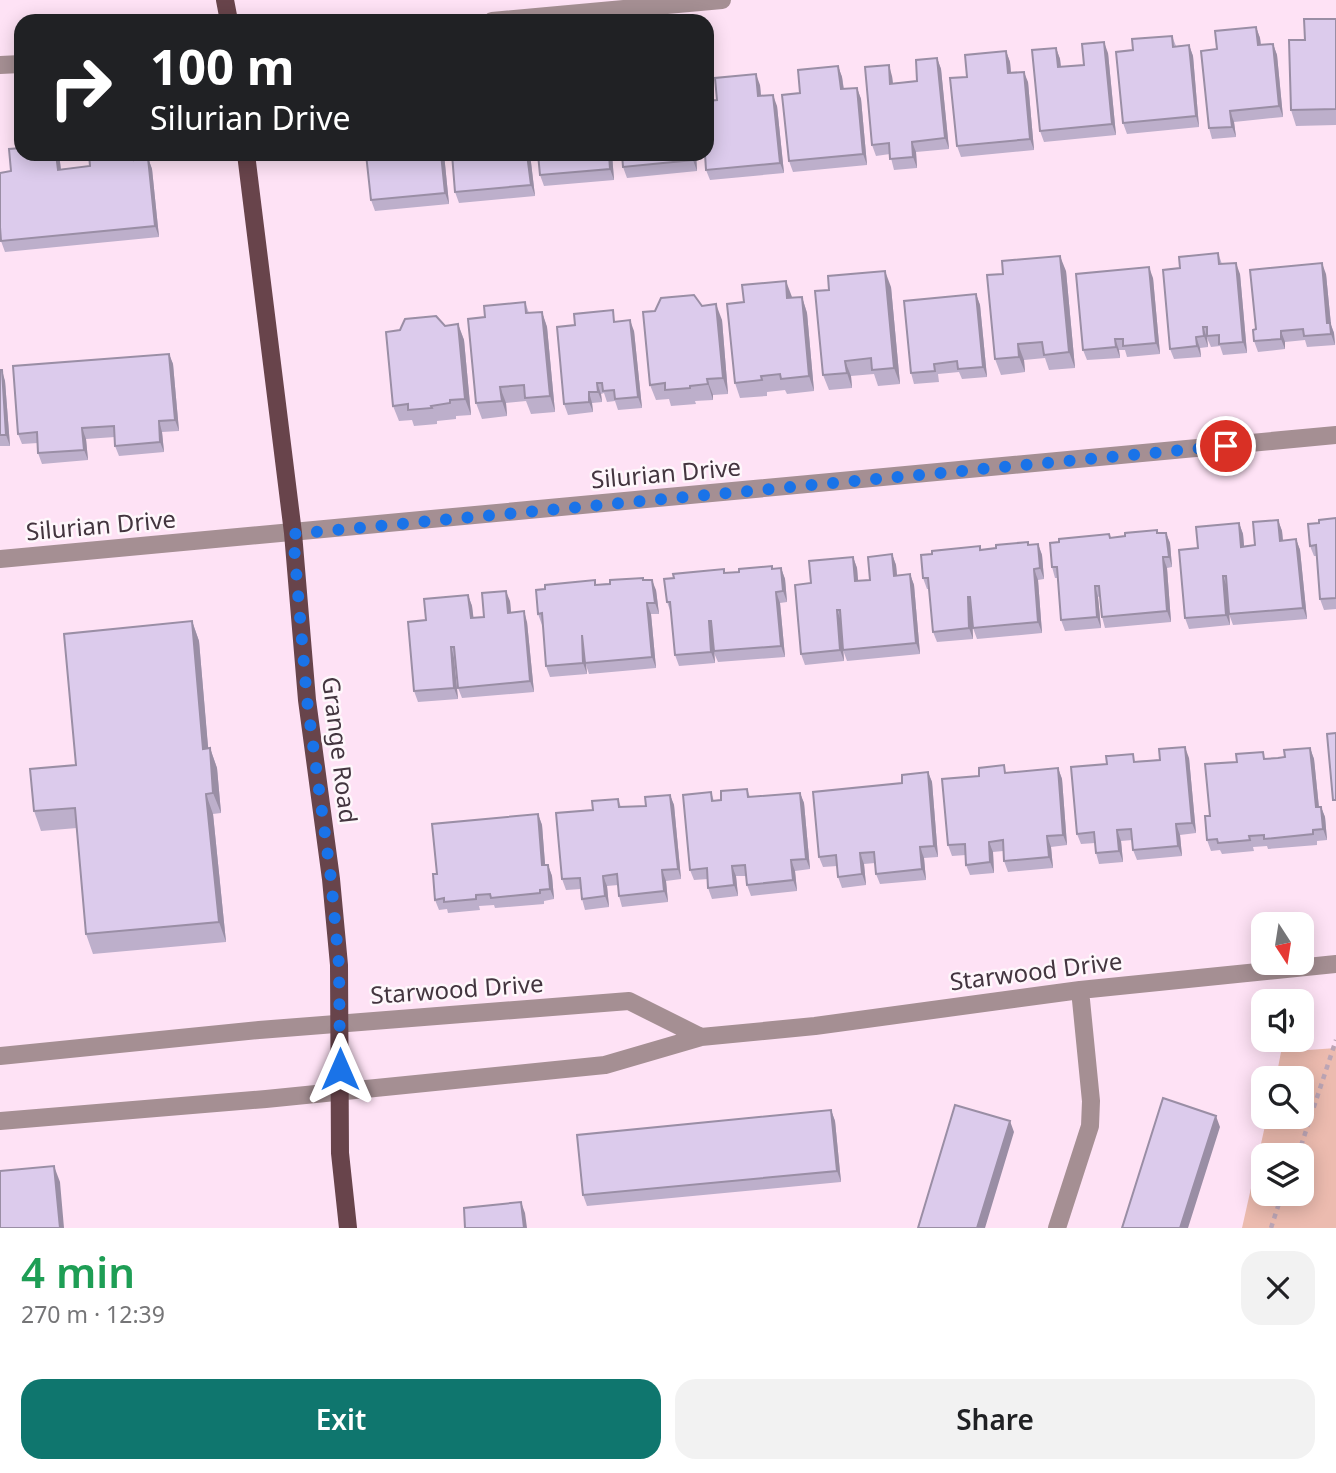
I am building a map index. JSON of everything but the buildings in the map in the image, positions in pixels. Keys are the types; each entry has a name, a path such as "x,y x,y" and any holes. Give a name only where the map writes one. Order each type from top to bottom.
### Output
{"main road":[{"name":"Grange Road","path":"247,161 293,534 307,700 331,879 338,953 340,1153 348,1228"}],"street":[{"path":"569,14 722,0"},
{"name":"Silurian Drive","path":"0,559 293,534 1336,435"},
{"name":"Starwood Drive","path":"0,1121 605,1065 701,1037 815,1026 1080,990 1336,964"},
{"path":"1057,1228 1090,1126 1091,1101 1080,990"},
{"name":"Starwood Drive","path":"0,1055 629,1001 701,1037"}],"path":[{"path":"1302,1143 1336,1040"},
{"path":"1270,1228 1278,1206"}],"shaded area":[{"path":"1336,1048 1336,1228 1242,1228 1251,1188 1251,1206 1314,1206 1314,1143 1261,1143 1264,1129 1314,1129 1314,1066 1278,1066 1281,1052 1314,1052 1314,1050"}],"route":[{"path":"340,1069 339,965 331,879 307,700 293,534 1226,446"}]}
